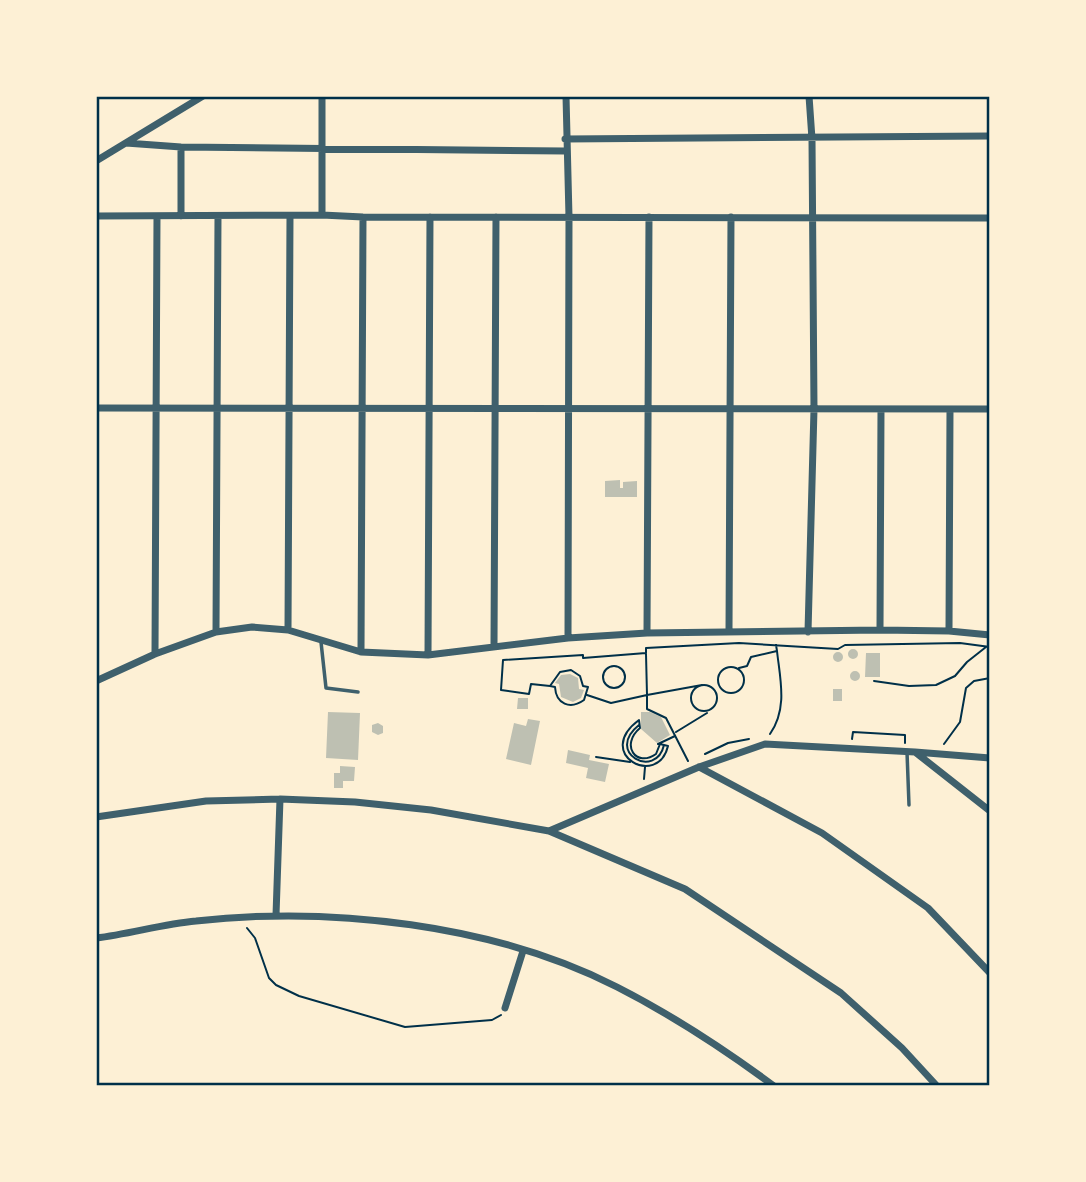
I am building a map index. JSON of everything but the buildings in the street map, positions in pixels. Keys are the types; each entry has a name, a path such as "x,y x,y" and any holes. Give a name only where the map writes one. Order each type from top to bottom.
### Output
{"street":[{"path":"96,161 202,96"},
{"path":"322,96 322,215"},
{"path":"566,96 565,151 569,217 568,638"},
{"path":"808,632 814,408 809,96"},
{"path":"565,138 811,139 990,136"},
{"path":"126,143 181,147 565,151"},
{"path":"181,147 181,216"},
{"path":"96,216 990,218"},
{"path":"155,654 157,216"},
{"path":"216,632 218,216"},
{"path":"288,630 290,216"},
{"path":"362,652 363,217"},
{"path":"428,655 430,217"},
{"path":"494,647 496,217"},
{"path":"647,633 649,217"},
{"path":"729,631 731,218"},
{"path":"96,408 990,409"},
{"path":"880,630 881,408"},
{"path":"949,631 950,409"},
{"path":"96,681 155,654 216,632 253,626 288,630 362,652 428,655 568,638 647,633 880,630 949,631 990,635"},
{"path":"549,831 699,766 765,744 990,758"},
{"path":"911,752 990,811"},
{"path":"699,766 822,833 928,908 990,973"},
{"path":"276,915 280,799"},
{"path":"96,817 206,801 280,799 355,802 431,810 549,831 696,896 841,993 902,1048 937,1086"},
{"path":"96,938 195,921 276,915 396,923 464,933 542,956 615,986 709,1039 773,1085"},
{"path":"505,1008 523,951"}],"lane":[{"path":"321,640 326,688 358,692"},
{"path":"909,805 911,752"}],"path":[{"path":"688,762 666,718 647,709 646,648 739,643 838,649 845,645 960,643 988,646"},
{"path":"769,734 777,722 782,698 776,644"},
{"path":"874,681 936,685 955,676 967,662 988,646"},
{"path":"738,668 745,680 741,689 733,693 724,692 717,680 721,671 729,666 747,666 751,657 776,650"},
{"path":"550,686 560,672 571,670 580,676 583,686 588,687 579,704 568,705 559,699 555,687 531,684 529,694 502,690 503,660 646,653"},
{"path":"614,667 622,670 625,677 622,685 615,688 607,685 604,678 607,670 614,667"},
{"path":"943,745 960,722 966,688 974,681 990,678"},
{"path":"586,695 611,703 702,685 711,687 717,694 717,703 711,710 658,744"},
{"path":"702,685 691,694 691,703 697,710 711,710"},
{"path":"596,757 645,766 656,764 662,759 668,746 664,745 654,760 641,761 630,755 627,743 632,731 639,725 639,720 628,728 622,742 627,757 633,763"},
{"path":"644,780 645,766"},
{"path":"239,918 255,938 269,978 276,985 299,996 405,1027 492,1020 502,1015 505,1008"}]}
